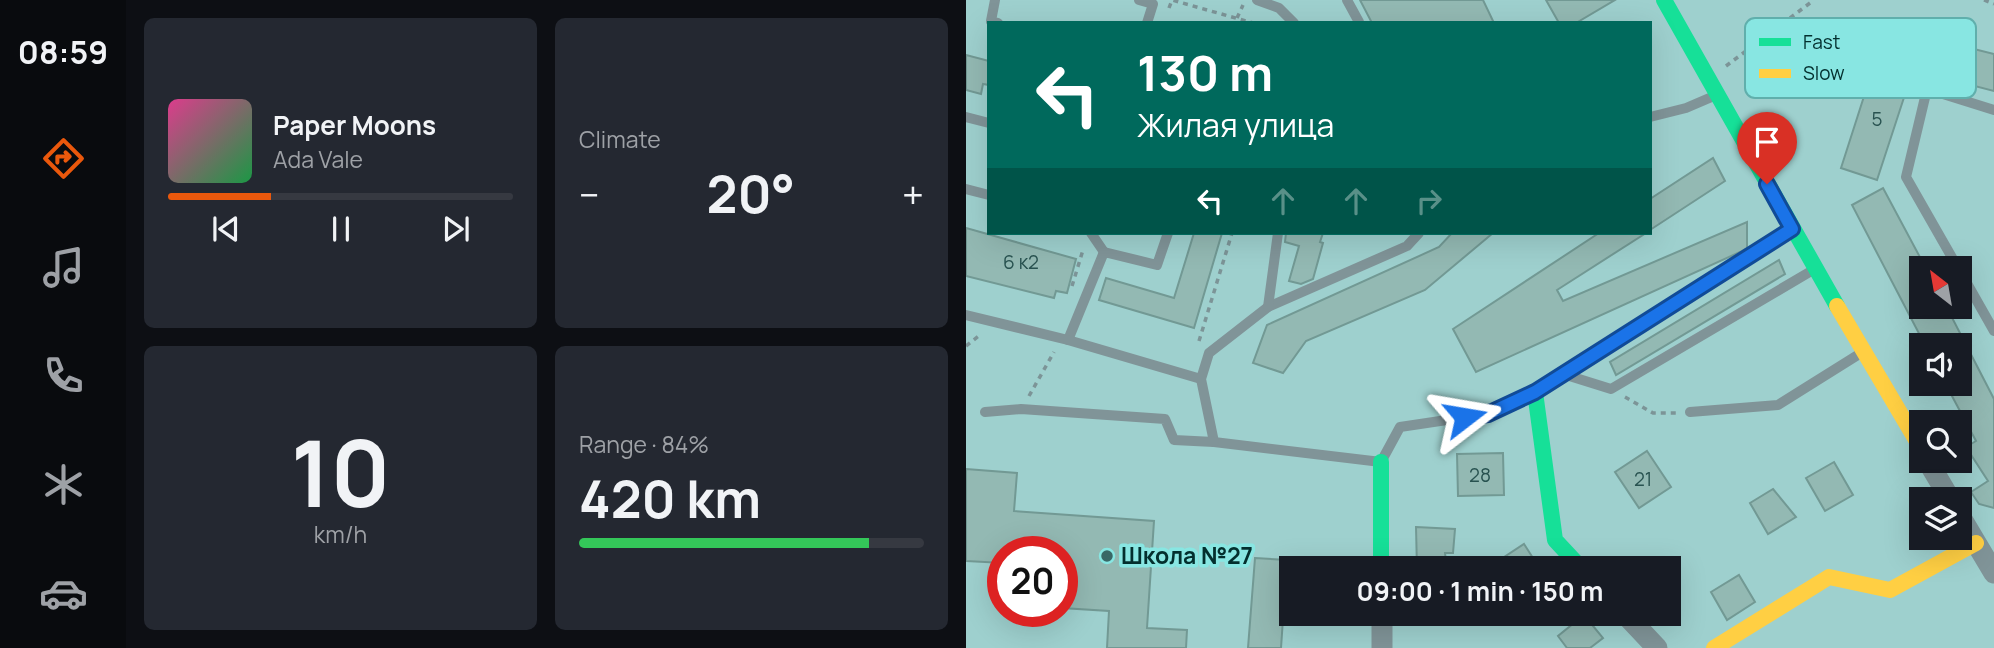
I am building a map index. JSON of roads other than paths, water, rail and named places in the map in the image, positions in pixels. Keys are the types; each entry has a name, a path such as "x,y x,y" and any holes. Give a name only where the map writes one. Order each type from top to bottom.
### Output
{"street":[{"path":"1664,0 1792,229 1909,428"},
{"path":"1535,392 1555,540 1570,556"},
{"path":"1381,462 1381,556"},
{"path":"1972,536 1994,573"},
{"path":"1714,648 1829,577 1890,590 1976,543"},
{"path":"1382,626 1382,648"},
{"path":"1636,626 1657,648"}],"lane":[{"path":"991,21 995,0"},
{"path":"1139,0 1154,2 1148,21"},
{"path":"1257,0 1279,8 1292,21"},
{"path":"1347,0 1358,21"},
{"path":"1652,116 1686,108 1718,94"},
{"path":"1925,98 1906,177 1951,256"},
{"path":"1956,98 1994,110"},
{"path":"966,117 987,122"},
{"path":"966,189 987,194"},
{"path":"985,412 1021,410 1165,419 1174,440 1214,442 1381,462 1400,427 1488,414 1535,392 1792,229"},
{"path":"1092,235 1104,252 1157,265 1166,235"},
{"path":"1268,307 1278,235"},
{"path":"1214,442 1201,379 1209,353 1268,307 1406,246 1417,235"},
{"path":"1068,340 1104,252"},
{"path":"1563,374 1611,389 1815,268"},
{"path":"1972,293 1994,331"},
{"path":"966,315 1068,340 1201,379"},
{"path":"1690,412 1778,405 1864,352"}],"place":[{"name":"Школа №27","path":"1107,556"}]}
